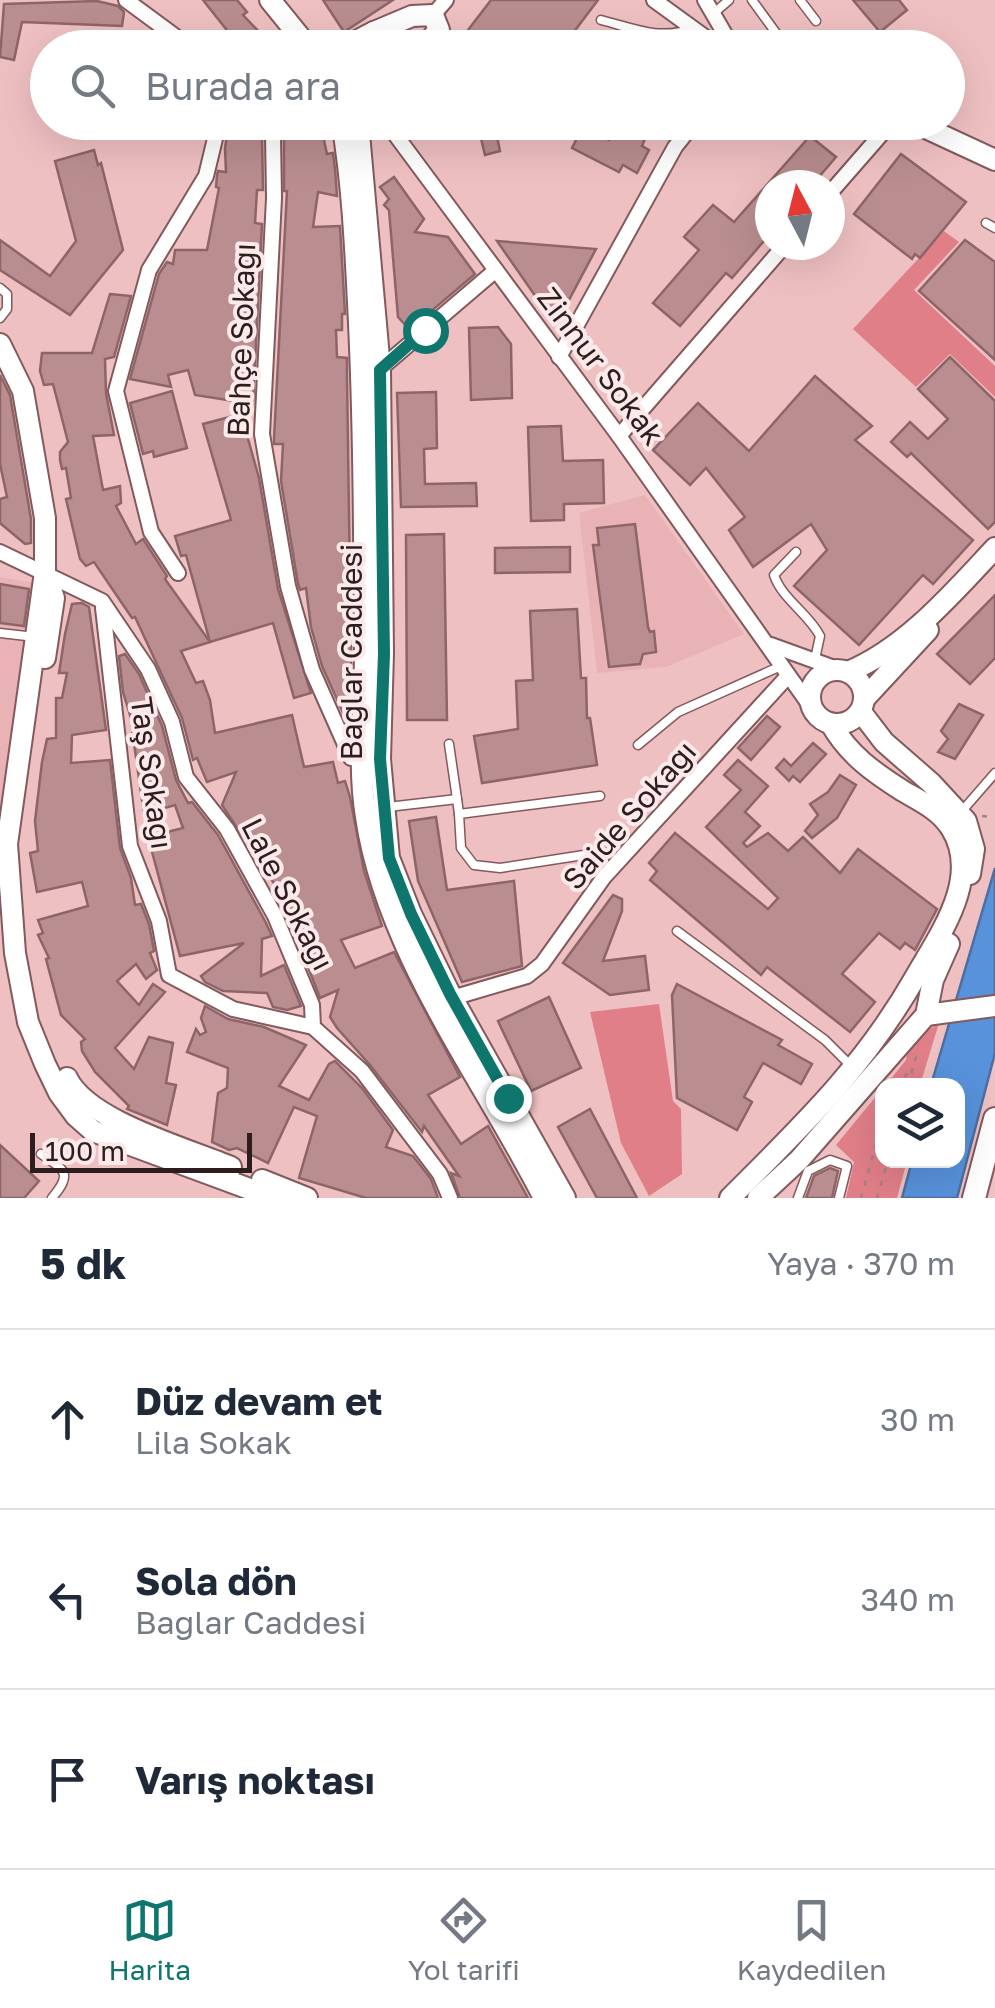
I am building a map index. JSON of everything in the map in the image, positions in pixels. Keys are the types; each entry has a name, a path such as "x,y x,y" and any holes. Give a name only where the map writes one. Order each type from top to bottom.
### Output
{"main road":[{"path":"974,1198 995,1120"}],"street":[{"path":"126,0 167,30"},
{"path":"270,0 294,30"},
{"path":"654,0 693,29"},
{"path":"709,7 722,30"},
{"path":"388,30 412,16 442,23"},
{"path":"178,572 151,532 116,392 149,270 206,176 215,140"},
{"name":"Bahçe Sokağı","path":"272,140 274,198 262,434 288,586 312,670 351,758 371,759"},
{"name":"Bağlar Caddesi","path":"344,140 361,370 364,653 371,759 384,807 389,858 452,998 565,1198"},
{"name":"Bağlar Caddesi","path":"360,140 380,370 384,654 366,817 396,921 434,1001 544,1198"},
{"path":"361,148 365,140"},
{"path":"394,140 401,145"},
{"name":"Zinnur Sokak","path":"398,140 619,436 811,707"},
{"path":"559,358 681,140"},
{"path":"845,177 876,140"},
{"path":"952,140 995,160"},
{"path":"619,436 772,260"},
{"path":"380,370 496,270"},
{"path":"0,344 22,391 44,518 41,638 19,864 30,980 43,1028 72,1090 102,1114 307,1198"},
{"path":"995,548 877,660 844,671 830,671 815,680 811,707 822,721 845,724 995,560"},
{"name":"Lale Sokağı","path":"0,552 102,601 148,670 172,722 186,777 228,829 275,916 312,1005 313,1027"},
{"name":"Taş Sokağı","path":"102,601 130,846 159,921 169,975 233,1009 313,1027"},
{"path":"41,638 7,844 6,929 28,1022 52,1078 76,1116 94,1131 274,1198"},
{"path":"758,1198 803,1166 935,1014 934,980 965,899 972,862 972,832 960,813 884,742 863,705 862,684 844,671 770,645"},
{"name":"Saide Sokağı","path":"452,998 528,976 542,964 604,877 784,672"},
{"path":"730,1198 805,1124 854,1068 903,1001 952,916 958,888 960,850 939,812 858,760 843,746 831,724"},
{"path":"903,1001 935,1014 995,1006"},
{"path":"313,1027 362,1071 440,1174 450,1198"}],"lane":[{"path":"709,7 729,0"},
{"path":"752,0 774,30"},
{"path":"800,0 816,21"},
{"path":"601,20 637,30"},
{"path":"688,30 693,29"},
{"path":"986,223 995,228"},
{"path":"0,288 7,294 7,310 0,318"},
{"path":"796,552 774,575 777,586 814,624 820,636 815,660"},
{"path":"0,634 41,638"},
{"path":"638,745 678,712 784,672"},
{"path":"449,744 461,848 474,865 500,868 603,852"},
{"path":"960,813 995,772"},
{"path":"458,814 600,796"},
{"path":"384,807 457,799"},
{"path":"677,931 825,1040 854,1068"},
{"path":"41,1154 62,1168 65,1175 64,1184 52,1198"},
{"path":"798,1198 803,1166 830,1160 847,1166 839,1198"}],"path":[{"path":"861,1198 875,1149"},
{"path":"878,1198 886,1168"}],"shaded area":[{"path":"944,231 959,242 914,290 995,366 995,397 950,354 916,387 853,329"},
{"path":"645,495 744,634 666,667 597,673 579,513"},
{"path":"0,577 35,583 4,820 0,820"},
{"path":"659,1004 673,1101 681,1109 682,1174 649,1196 621,1143 590,1012"},
{"path":"939,1023 922,1078 891,1078 906,1060 908,1043"},
{"path":"875,1098 875,1168 905,1168 897,1198 846,1198 854,1162 836,1145"}],"water":[{"path":"995,868 995,1053 965,1167 965,1078 933,1078"},
{"path":"910,1168 965,1168 957,1198 902,1198"}],"building":[{"path":"203,0 237,0 247,12 243,15 257,30 227,30"},
{"path":"323,0 393,0 347,30 343,30"},
{"path":"491,0 598,0 575,30 468,30"},
{"path":"853,0 899,0 907,10 878,30"},
{"path":"97,1 118,6 124,12 122,26 22,22 14,60 0,57 4,4"},
{"path":"226,140 262,140 263,190 257,190 255,223 262,224 253,404 195,395 188,370 168,375 171,387 130,379 159,274 167,262 173,264 175,250 207,250 219,188 218,171 226,172"},
{"path":"284,140 324,140 327,154 333,153 337,196 318,192 313,227 340,226 345,314 342,330 336,330 337,357 347,358 351,666 343,667 350,695 349,726 322,666 306,588 300,590 298,584 281,481 283,444 274,444"},
{"path":"481,140 498,140 500,151 485,155"},
{"path":"576,140 644,140 642,146 649,150 637,173 623,165 619,172 572,148"},
{"path":"806,140 815,140 836,157 825,170 780,170"},
{"path":"94,150 98,165 101,163 123,250 70,315 0,270 0,240 50,276 76,241 55,161"},
{"path":"901,154 966,202 920,258 915,254 912,259 854,214"},
{"path":"394,177 424,219 415,232 448,237 475,274 408,328 398,317 389,210 384,205 389,199 380,187"},
{"path":"755,198 755,251 732,278 726,273 680,326 653,303 699,250 684,237 713,205 734,222"},
{"path":"965,240 995,262 995,360 919,291"},
{"path":"497,241 596,249 562,313 555,314 545,310"},
{"path":"110,294 131,296 114,357 105,359 106,393 114,435 93,436 103,490 120,486 121,503 116,506 136,544 143,539 167,576 165,579 210,642 181,651 196,683 203,681 215,733 292,715 304,767 333,762 338,783 345,781 350,797 364,871 382,926 341,940 355,968 394,952 460,1077 428,1095 461,1144 488,1126 528,1198 460,1198 451,1173 459,1176 424,1126 422,1132 337,1028 330,1017 338,990 320,998 297,939 303,937 287,903 222,805 236,772 207,782 197,758 193,760 182,718 135,617 132,618 94,562 86,566 80,559 66,499 71,498 66,468 62,469 60,460 60,452 68,442 53,384 44,385 40,371 42,353 92,353"},
{"path":"498,327 511,344 512,398 471,400 469,328"},
{"path":"950,357 995,401 995,522 988,529 911,453 907,457 891,442 910,422 928,439 948,419 918,389"},
{"path":"0,375 10,395 31,519 31,543 25,544 0,523 0,499 7,497 0,464"},
{"path":"815,376 872,426 855,440 973,540 933,584 923,575 859,645 794,586 827,550 811,524 753,567 729,530 745,517 706,468 690,485 653,450 698,403 749,451"},
{"path":"172,391 187,448 154,457 153,451 143,454 130,403"},
{"path":"436,392 437,448 424,449 425,484 476,483 477,506 401,507 397,393"},
{"path":"241,414 259,478 278,589 311,693 294,698 273,623 210,642 186,555 181,556 175,536 231,520 203,424"},
{"path":"561,426 563,461 603,460 604,503 564,504 564,520 531,521 528,427"},
{"path":"635,524 648,627 650,632 654,631 656,652 643,654 640,664 609,667 593,545 599,545 597,528"},
{"path":"444,534 447,720 407,720 406,535"},
{"path":"570,547 570,572 495,573 495,548"},
{"path":"0,584 29,589 24,626 0,623"},
{"path":"995,595 995,658 970,684 937,654"},
{"path":"72,604 89,607 106,730 72,735 71,763 110,760 120,848 131,878 135,905 141,904 149,924 154,951 150,953 157,970 146,979 136,964 117,981 139,1005 153,984 165,992 115,1048 134,1069 149,1037 173,1043 166,1083 176,1085 167,1125 127,1109 129,1106 95,1072 82,1051 81,1042 85,1039 61,1015 46,959 49,958 38,935 43,933 38,920 88,906 82,882 37,892 30,853 38,851 35,821 42,762 47,739 56,738 56,698 62,698 67,673 59,673 65,634"},
{"path":"577,609 581,678 586,678 587,718 597,765 482,783 474,736 518,729 516,681 533,680 530,611"},
{"path":"125,654 139,674 162,726 176,780 188,803 192,802 218,835 272,936 262,939 261,976 284,965 301,1006 287,1010 273,1007 267,993 223,991 205,982 201,976 244,943 180,956 148,837 183,828 175,805 144,814 123,692 119,656"},
{"path":"959,704 983,715 955,759 938,752 948,739 941,731"},
{"path":"767,716 780,727 751,760 738,748"},
{"path":"813,743 826,754 800,782 793,776 789,781 776,768 784,759 791,766"},
{"path":"738,760 768,786 745,812 760,826 743,843 747,847 768,833 788,851 803,837 840,873 858,849 937,909 915,950 905,943 900,949 879,933 842,974 875,1002 850,1032 767,967 761,975 650,880 657,871 649,863 675,833 768,909 778,898 706,827 741,790 724,775"},
{"path":"840,775 856,785 837,818 812,838 805,831 818,815 810,804 828,792"},
{"path":"436,817 447,890 514,881 522,966 462,982 418,881 409,821"},
{"path":"613,895 622,899 622,911 603,961 645,956 649,990 610,995 563,963"},
{"path":"677,984 782,1040 778,1045 812,1064 801,1084 763,1063 744,1097 752,1102 737,1130 677,1098 672,995"},
{"path":"549,997 581,1068 531,1091 498,1021"},
{"path":"205,1006 228,1019 264,1027 306,1045 279,1086 309,1100 329,1064 335,1061 362,1088 393,1130 386,1147 413,1156 431,1179 438,1198 366,1198 299,1178 317,1116 294,1107 268,1163 237,1148 229,1150 212,1142 218,1093 227,1088 228,1068 187,1052 196,1029 200,1035 206,1032 201,1018"},
{"path":"590,1109 637,1198 597,1198 558,1127"},
{"path":"0,1145 39,1181 24,1198 0,1198"},
{"path":"830,1168 838,1171 832,1198 806,1198 814,1176"}],"route":[{"path":"425,330 380,370 384,654 380,759 389,858 450,994 508,1098"}]}
